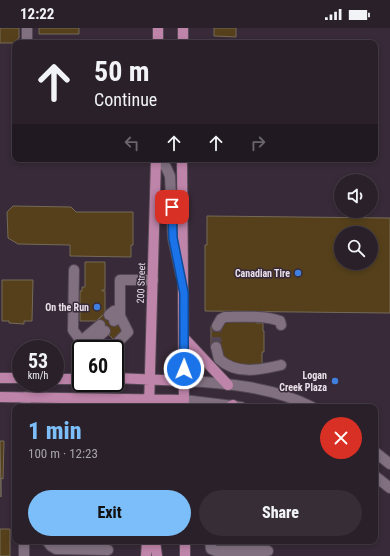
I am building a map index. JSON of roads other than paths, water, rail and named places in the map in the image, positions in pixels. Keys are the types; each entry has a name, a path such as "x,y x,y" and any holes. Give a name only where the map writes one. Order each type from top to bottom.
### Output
{"main road":[{"path":"158,28 158,40"},
{"path":"183,28 183,40"},
{"name":"200 Street","path":"149,403 156,162"},
{"path":"0,397 26,402 184,403 185,339 182,162"},
{"path":"185,339 228,385"},
{"path":"0,378 12,378"},
{"path":"124,378 185,381"},
{"path":"146,556 147,544"},
{"path":"155,544 157,556"},
{"path":"185,544 185,556"}],"street":[{"path":"27,28 27,40"},
{"path":"160,162 166,167 170,176 173,238 184,293"},
{"path":"74,270 73,330 77,340"},
{"path":"120,340 128,332 114,318 120,280 153,280"},
{"path":"217,326 221,319 225,317 275,320 280,321 281,325"},
{"path":"90,340 102,328"},
{"path":"216,347 219,359 232,367 243,370 261,370 281,365"},
{"path":"185,381 247,387 280,394 305,404"},
{"path":"184,403 201,404"},
{"path":"378,454 390,464"},
{"path":"378,478 390,488"},
{"path":"24,544 24,556"},
{"path":"50,544 56,549 108,550"},
{"path":"210,544 211,549 216,551 268,551"}],"tunnel":[{"path":"216,347 217,326"}],"place":[{"name":"Canadian Tire","path":"298,273"},
{"name":"On the Run","path":"97,307"},
{"name":"Logan Creek Plaza","path":"335,381"}]}
